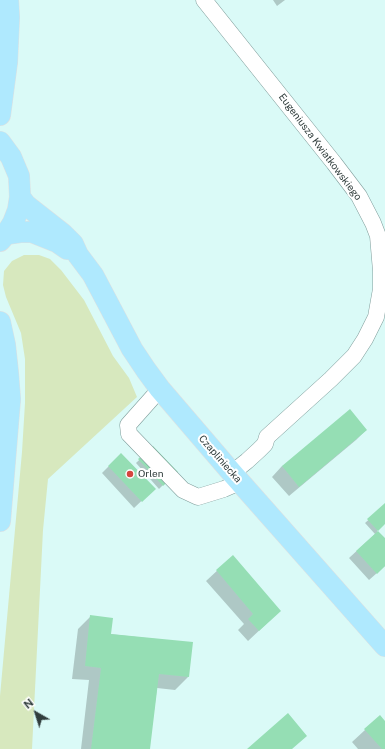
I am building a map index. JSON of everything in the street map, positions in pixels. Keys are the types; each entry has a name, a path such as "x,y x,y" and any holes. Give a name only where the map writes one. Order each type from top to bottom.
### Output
{"main road":[{"path":"0,115 7,62 9,17 8,0"},
{"path":"0,142 11,156 19,176 20,197 18,210 13,223 3,238"},
{"name":"Czapliniecka","path":"20,197 26,205 63,234 73,244 78,255 93,275 132,349 160,389 236,478 385,646"},
{"name":"Czapliniecka","path":"3,238 20,232 32,232 57,242 78,255"},
{"path":"0,322 5,345 10,398 0,521"}],"street":[{"name":"Eugeniusza Kwiatkowskiego","path":"160,389 128,425 129,434 183,490 198,497 224,489 236,478 247,461 265,444 267,437 354,356 365,339 376,317 381,289 378,236 359,196 204,0"}],"green space":[{"path":"24,255 39,255 50,259 61,270 84,300 113,356 129,378 137,397 48,479 43,530 32,749 0,749 0,696 25,403 25,359 21,333 6,297 3,285 4,271 12,261"}],"building":[{"path":"350,409 367,430 299,487 282,466"},
{"path":"153,446 178,472 163,486 138,459"},
{"path":"121,453 156,489 142,502 108,466"},
{"path":"385,503 385,524 378,531 367,519"},
{"path":"378,531 385,538 385,566 377,574 356,551"},
{"path":"233,555 281,611 259,631 248,619 253,614 216,570"},
{"path":"90,615 113,618 111,634 193,642 189,677 159,674 150,749 91,749 101,668 85,666"},
{"path":"288,713 307,736 292,749 247,749"},
{"path":"380,715 385,721 385,749 382,749 364,729"}],"place":[{"name":"Orlen","path":"130,474"}]}
